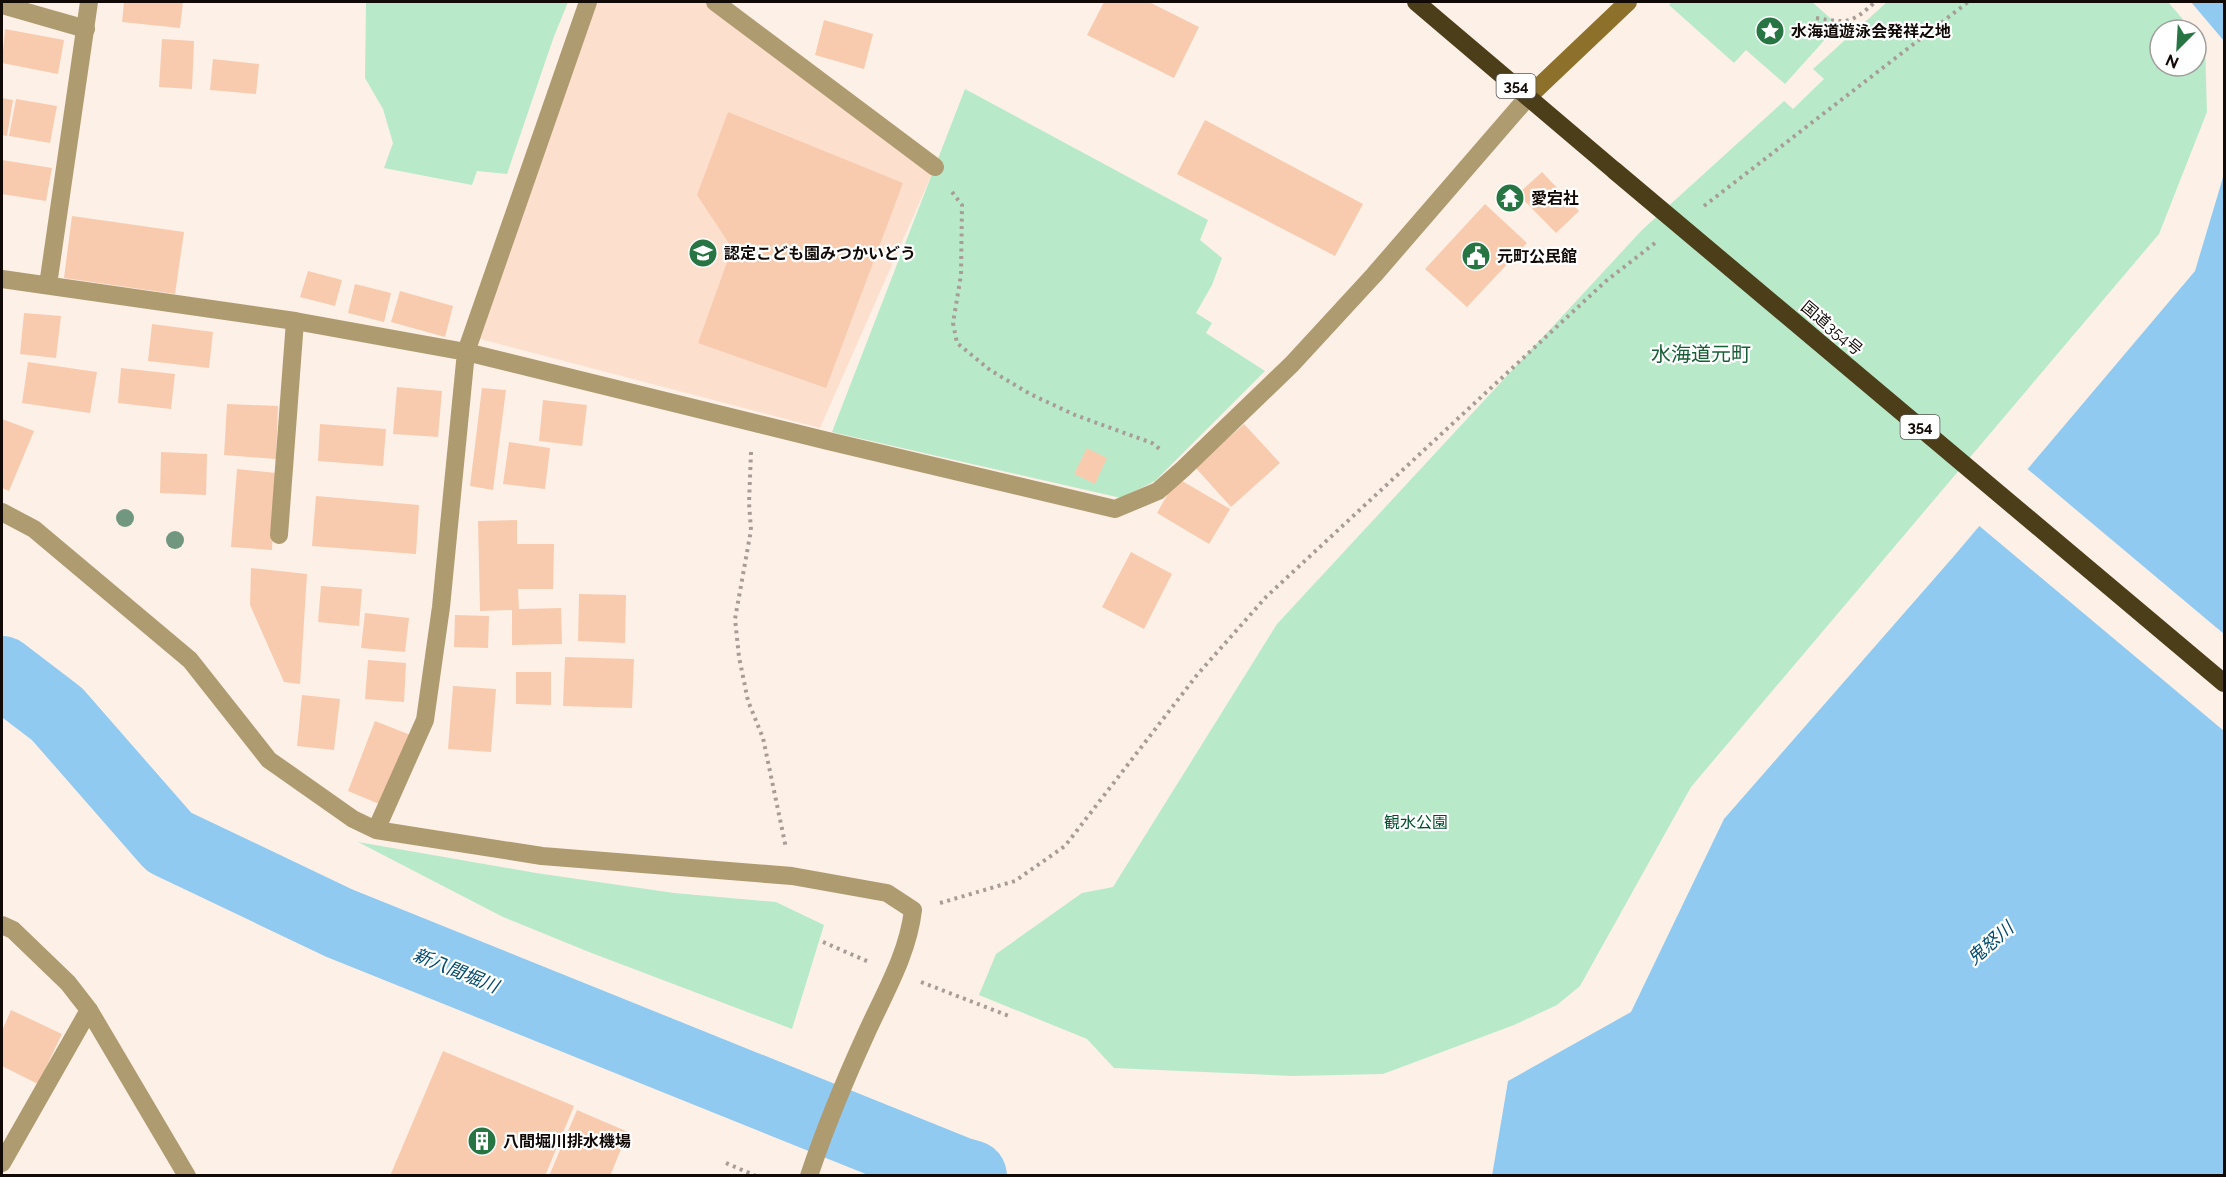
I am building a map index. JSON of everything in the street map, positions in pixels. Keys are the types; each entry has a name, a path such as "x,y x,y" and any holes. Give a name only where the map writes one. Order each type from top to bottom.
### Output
{"highway":[{"name":"国道354号","path":"1416,2 2224,683"}],"street":[{"path":"48,285 89,2"},
{"path":"376,830 425,720 441,607 466,351 588,2"},
{"path":"715,2 934,167"},
{"path":"2,279 295,321 466,351 828,441 1115,508 1158,491 1184,470 1292,364 1374,275 1528,97 1628,2"},
{"path":"2,5 86,29"},
{"path":"279,535 295,321"},
{"path":"2,512 34,529 190,660 269,760 352,819 376,830 542,856 792,876 887,892 913,910 911,928 895,972 865,1037 809,1174"},
{"path":"2,912 7,928 69,982 89,1010 187,1176"},
{"path":"2,1163 89,1010"}],"path":[{"path":"1816,18 1844,22 1859,17 1875,2"},
{"path":"1699,209 1968,2"},
{"path":"934,167 962,205 961,275 953,323 957,343 990,370 1030,394 1075,415 1152,443 1184,470"},
{"path":"913,910 1015,881 1065,846 1197,675 1266,597 1606,281 1662,238"},
{"path":"753,421 750,530 735,619 748,701 763,738 792,876"},
{"path":"823,942 1009,1016"},
{"path":"726,1163 756,1176"}],"shaded area":[{"name":"認定こども園みつかいどう","path":"596,2 711,2 935,167 820,428 480,339"}],"green space":[{"path":"366,2 568,2 507,174 477,171 472,185 384,168 393,143 383,109 365,78"},
{"path":"1672,2 1812,2 1838,25 1785,84 1746,50 1734,63 1669,5"},
{"name":"観水公園","path":"1887,2 2168,2 2182,18 2148,18 2148,78 2206,78 2207,112 2159,234 1691,787 1580,986 1557,1005 1514,1025 1383,1074 1292,1076 1114,1068 1087,1039 979,995 996,954 1082,893 1113,887 1277,624 1642,230 1784,101 1793,109 1824,79 1813,69"},
{"path":"965,89 1208,220 1200,240 1222,258 1212,285 1196,313 1212,323 1206,333 1265,371 1155,481 1121,498 832,432"},
{"path":"358,842 536,873 674,893 776,902 824,925 792,1029 503,917"}],"water":[{"path":"2191,2 2224,2 2224,41 2208,22 2208,18 2205,18"},
{"name":"鬼怒川","path":"2224,174 2224,1175 1492,1176 1508,1081 1631,1012 1724,819 1954,556 2195,271"}],"pier":[{"path":"2025,467 2224,634 2224,731 1977,524"}],"building":[{"path":"124,2 183,2 180,28 122,22"},
{"path":"1104,2 1149,2 1199,27 1174,78 1087,35"},
{"path":"824,20 873,34 864,69 815,55"},
{"path":"5,29 64,40 58,74 2,63"},
{"path":"162,39 194,41 192,89 159,87"},
{"path":"213,59 259,64 256,94 210,90"},
{"path":"2,98 13,100 7,136 2,135"},
{"path":"16,99 57,106 50,143 9,136"},
{"path":"728,112 903,183 826,388 698,343 732,248 697,195"},
{"path":"1205,120 1363,204 1335,256 1177,174"},
{"path":"2,160 52,168 46,201 2,194"},
{"path":"1542,172 1579,211 1556,233 1518,194"},
{"name":"元町公民館","path":"1485,204 1527,243 1467,307 1425,269"},
{"path":"72,216 184,232 175,294 64,278"},
{"path":"308,271 342,280 335,306 300,297"},
{"path":"355,284 391,293 384,322 348,313"},
{"path":"400,291 453,306 445,337 391,322"},
{"path":"24,313 61,316 56,358 20,354"},
{"path":"152,324 213,332 209,368 148,361"},
{"path":"28,362 97,372 90,413 22,403"},
{"path":"121,368 175,374 171,409 118,403"},
{"path":"397,387 442,391 438,437 393,434"},
{"path":"482,388 506,390 493,490 470,486"},
{"path":"543,400 587,405 582,446 539,441"},
{"path":"227,404 278,406 276,459 224,455"},
{"path":"2,419 34,431 9,491 2,488"},
{"path":"320,424 386,429 383,466 318,461"},
{"path":"1244,424 1280,463 1231,507 1195,467"},
{"path":"509,442 550,448 545,489 503,484"},
{"path":"1087,448 1107,458 1095,484 1074,474"},
{"path":"161,452 207,454 206,495 160,493"},
{"path":"237,469 277,473 272,550 231,547"},
{"path":"1177,478 1230,509 1209,544 1157,513"},
{"path":"316,496 419,505 416,554 312,546"},
{"path":"517,520 517,544 554,544 553,589 518,589 519,609 561,608 562,644 512,645 512,610 480,611 478,521"},
{"path":"1131,552 1172,574 1144,629 1102,607"},
{"path":"251,568 307,574 300,684 284,682 250,605"},
{"path":"321,586 362,589 359,626 318,622"},
{"path":"579,594 626,595 625,643 578,641"},
{"path":"365,613 409,618 405,652 361,648"},
{"path":"455,615 489,616 488,648 454,647"},
{"path":"565,657 634,659 632,708 563,706"},
{"path":"368,660 406,663 404,702 365,699"},
{"path":"516,672 551,672 551,705 516,704"},
{"path":"453,686 496,689 491,752 448,749"},
{"path":"302,695 340,699 334,750 297,746"},
{"path":"375,721 413,736 384,806 348,791"},
{"path":"11,1010 62,1034 38,1084 2,1066 2,1031"},
{"name":"八間堀川排水機場","path":"443,1051 574,1106 545,1176 390,1176"},
{"name":"八間堀川排水機場","path":"577,1110 628,1132 610,1176 549,1176"}],"waterway":[{"name":"新八間堀川","path":"2,672 57,714 169,842 339,923 971,1176"}],"place":[{"name":"水海道遊泳会発祥之地","path":"1770,31"},
{"name":"愛宕社","path":"1510,198"},
{"name":"認定こども園みつかいどう","path":"703,253"},
{"name":"元町公民館","path":"1476,256"},
{"name":"八間堀川排水機場","path":"482,1141"}],"district":[{"name":"水海道元町","path":"1701,354"}]}
